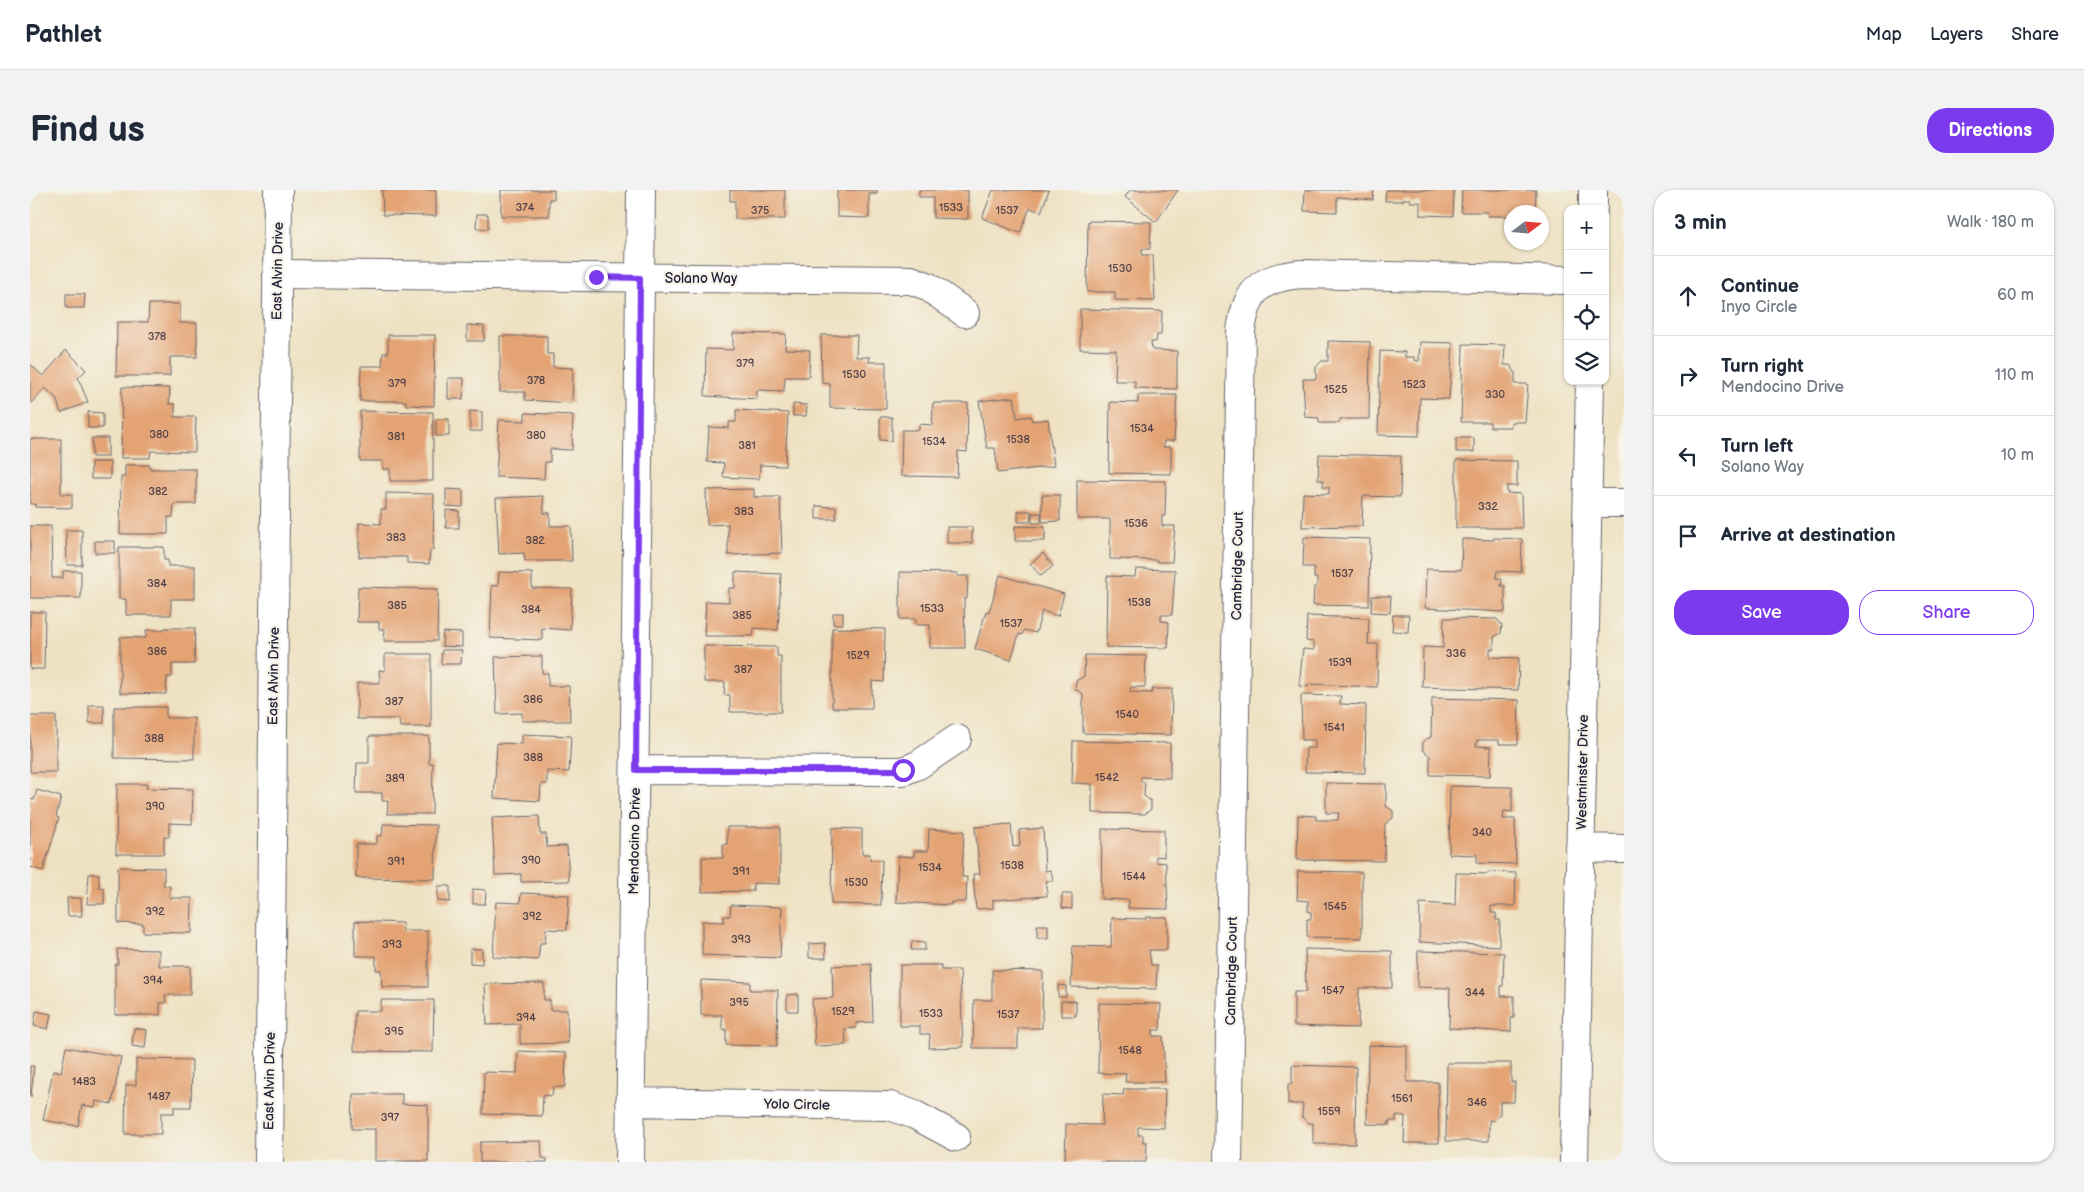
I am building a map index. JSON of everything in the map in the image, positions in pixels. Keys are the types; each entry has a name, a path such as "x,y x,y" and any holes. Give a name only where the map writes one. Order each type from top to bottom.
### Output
{"street":[{"name":"East Alvin Drive","path":"269,1162 278,190"},
{"name":"Mendocino Drive","path":"630,1162 636,770 641,190"},
{"path":"1593,190 1593,205"},
{"name":"Solano Way","path":"277,274 911,280 927,286 965,313"},
{"name":"Cambridge Court","path":"1228,1162 1240,351 1244,311 1256,288 1268,280 1301,274 1564,280"},
{"name":"Westminster Drive","path":"1574,1162 1590,385"},
{"path":"1588,503 1624,503"},
{"path":"636,770 903,770 918,766 957,739"},
{"path":"1580,848 1624,849"},
{"name":"Yolo Circle","path":"630,1102 890,1106 915,1115 956,1137"}],"building":[{"path":"382,190 436,190 436,216 383,215"},
{"path":"501,190 554,190 554,199 549,199 549,216 501,216"},
{"path":"730,190 785,190 785,219 735,219 735,201 730,201"},
{"path":"837,190 877,190 877,194 869,194 869,218 837,217"},
{"path":"919,190 968,190 968,219 933,218 933,197 919,197"},
{"path":"993,190 1049,190 1041,212 1030,208 1020,233 982,218"},
{"path":"1130,190 1178,190 1156,222 1125,197"},
{"path":"1305,190 1374,190 1373,200 1337,197 1337,212 1304,211"},
{"path":"1386,190 1454,190 1453,216 1420,215 1420,202 1410,202 1410,199 1385,201"},
{"path":"1462,190 1536,190 1535,205 1504,205 1504,216 1488,216 1488,212 1461,212"},
{"path":"477,214 488,214 488,229 476,228"},
{"path":"1088,221 1151,222 1150,249 1142,249 1142,255 1153,255 1155,301 1115,300 1115,292 1087,292"},
{"path":"66,294 85,294 84,308 66,308"},
{"path":"149,304 180,304 180,323 197,323 197,357 170,357 170,376 116,376 117,322 148,322"},
{"path":"1080,309 1162,311 1161,335 1157,335 1156,342 1151,342 1152,350 1177,351 1177,389 1135,388 1135,381 1115,381 1116,350 1080,349"},
{"path":"467,325 484,326 484,341 467,341"},
{"path":"733,333 786,334 785,349 810,350 809,377 785,377 784,391 757,390 757,399 705,396 706,349 733,350"},
{"path":"388,335 435,335 434,406 406,405 406,401 360,401 361,366 382,366 383,353 388,353"},
{"path":"821,335 857,335 856,357 870,357 869,362 886,362 886,409 830,408 830,384 822,383"},
{"path":"500,336 547,336 547,354 553,354 553,367 573,368 572,403 525,400 525,392 500,392"},
{"path":"1328,341 1370,342 1369,419 1340,419 1339,423 1319,423 1319,418 1305,417 1303,379 1316,379 1316,367 1322,361 1328,361"},
{"path":"1420,342 1453,343 1449,399 1420,398 1419,436 1378,435 1380,351 1405,352 1405,357 1414,357 1414,360 1419,361"},
{"path":"1463,344 1505,345 1504,365 1510,365 1515,372 1515,384 1528,384 1525,422 1511,422 1511,427 1490,427 1490,422 1461,422"},
{"path":"66,350 86,370 78,378 88,402 61,413 56,398 45,388 30,404 30,364 43,376"},
{"path":"448,378 464,378 463,399 448,399"},
{"path":"122,387 170,388 169,404 175,404 175,417 196,417 195,452 151,451 150,458 121,458"},
{"path":"1138,395 1177,395 1174,441 1164,441 1163,447 1171,447 1171,474 1109,473 1110,402 1138,403"},
{"path":"1014,397 1017,418 1031,416 1032,421 1048,419 1054,466 998,473 995,448 987,448 979,401"},
{"path":"933,403 968,403 967,452 958,451 957,477 901,476 902,430 919,430 919,424 932,425"},
{"path":"793,404 807,405 806,416 793,416"},
{"path":"736,410 788,413 785,466 760,465 759,479 723,477 724,463 707,462 709,427 729,428 729,422 736,422"},
{"path":"360,411 433,412 433,481 390,481 390,469 383,469 383,461 360,461"},
{"path":"470,411 482,412 482,431 470,431"},
{"path":"88,412 103,413 103,428 88,428"},
{"path":"525,413 573,415 572,450 550,449 550,462 545,462 544,479 496,477 499,420 525,421"},
{"path":"880,417 892,417 892,441 880,440"},
{"path":"436,419 449,419 449,436 436,436"},
{"path":"92,438 108,438 108,457 92,457"},
{"path":"1456,438 1474,438 1474,452 1456,452"},
{"path":"30,439 61,439 61,494 72,494 72,508 35,507 35,504 30,504"},
{"path":"1319,454 1401,456 1400,497 1363,496 1362,526 1302,527 1303,493 1329,494 1329,487 1323,487 1323,480 1318,480"},
{"path":"1456,460 1517,461 1517,486 1507,486 1507,493 1521,494 1522,528 1456,528"},
{"path":"91,462 110,462 110,479 91,479"},
{"path":"125,465 150,465 150,469 196,469 196,504 174,504 173,517 168,517 168,534 120,534 121,477 125,477"},
{"path":"1077,480 1166,481 1165,516 1162,516 1162,526 1175,526 1172,562 1110,559 1110,519 1077,519"},
{"path":"446,489 463,490 463,507 446,506"},
{"path":"754,489 754,497 780,497 782,553 728,555 728,524 707,525 706,490"},
{"path":"386,493 434,494 433,550 430,550 429,564 407,563 407,557 359,557 359,523 381,524 381,509 386,509"},
{"path":"1042,495 1060,495 1060,521 1042,522"},
{"path":"543,496 544,513 550,513 550,526 571,526 572,561 525,561 524,553 499,554 496,498"},
{"path":"816,506 836,507 836,519 816,519"},
{"path":"446,510 459,511 459,528 446,528"},
{"path":"1018,511 1031,511 1030,522 1018,522"},
{"path":"1032,513 1041,513 1041,523 1032,523"},
{"path":"30,526 51,526 52,578 63,578 63,571 81,571 81,598 30,598"},
{"path":"1015,526 1045,527 1045,541 1015,541"},
{"path":"947,527 972,527 972,543 947,543"},
{"path":"66,530 82,530 82,565 67,565"},
{"path":"1304,537 1370,539 1369,606 1313,605 1314,587 1317,586 1317,578 1314,578 1314,567 1303,567"},
{"path":"1494,538 1522,539 1521,572 1497,571 1496,578 1502,579 1501,586 1505,586 1505,612 1425,608 1426,569 1461,570 1462,539 1494,540"},
{"path":"95,541 115,541 115,553 95,553"},
{"path":"119,547 164,547 164,560 168,560 168,566 195,566 195,599 171,599 171,615 126,615 126,599 119,599"},
{"path":"1043,553 1053,566 1041,576 1030,564"},
{"path":"1136,569 1175,570 1172,615 1161,615 1161,621 1169,622 1168,648 1106,647 1107,576 1135,577"},
{"path":"499,572 532,573 532,588 572,589 570,630 542,628 542,640 490,638 492,585 498,586"},
{"path":"735,572 781,574 778,630 754,628 753,636 704,636 706,601 729,602 729,588 735,588"},
{"path":"900,572 957,573 957,576 968,576 967,599 964,599 965,648 930,648 930,625 916,625 916,619 900,619"},
{"path":"1000,575 1064,594 1058,616 1042,611 1036,633 1024,630 1022,635 1019,634 1011,660 975,649 986,611 989,612"},
{"path":"358,587 438,589 437,641 384,641 385,629 379,629 379,622 357,622"},
{"path":"1372,596 1391,596 1390,613 1371,612"},
{"path":"30,612 45,612 44,669 30,669"},
{"path":"833,613 843,613 843,624 833,624"},
{"path":"1393,615 1409,615 1408,632 1392,631"},
{"path":"1307,616 1369,618 1368,644 1378,644 1377,687 1308,684 1308,687 1299,686 1303,649 1314,650 1314,642 1306,641"},
{"path":"1444,618 1497,619 1502,625 1501,633 1494,637 1494,649 1490,649 1490,657 1519,658 1518,690 1422,687 1423,647 1443,648"},
{"path":"164,628 195,628 194,664 172,664 172,677 167,677 166,694 120,693 120,637 146,638 146,630 164,630"},
{"path":"832,628 885,629 884,682 872,681 872,708 832,708"},
{"path":"443,632 462,633 462,647 442,646"},
{"path":"704,646 777,647 777,656 781,656 781,712 730,712 730,695 724,695 725,682 704,682"},
{"path":"442,650 462,650 461,664 441,664"},
{"path":"385,654 431,654 431,727 400,727 399,719 357,719 357,683 380,683 379,670 385,671"},
{"path":"1085,655 1146,656 1145,687 1131,687 1130,692 1152,693 1152,689 1172,689 1171,735 1083,733 1083,694 1075,689 1076,681 1084,676"},
{"path":"542,656 542,673 548,673 548,686 569,686 570,721 522,721 522,713 497,714 495,657"},
{"path":"1301,695 1341,696 1340,704 1366,705 1365,773 1305,772 1306,748 1315,748 1315,740 1302,740"},
{"path":"1432,698 1519,700 1518,744 1499,744 1499,740 1477,740 1476,746 1491,747 1490,776 1430,775 1430,756 1423,750 1423,741 1431,737"},
{"path":"89,705 104,705 104,723 89,723"},
{"path":"114,707 166,707 166,718 194,718 194,759 114,758"},
{"path":"30,716 56,716 56,772 30,772"},
{"path":"522,734 571,736 569,772 547,771 547,784 541,784 540,801 494,798 497,743 522,744"},
{"path":"369,736 429,736 429,764 433,763 432,814 387,814 388,801 382,801 382,793 356,793 357,763 369,763"},
{"path":"1073,741 1170,743 1170,778 1141,777 1141,782 1145,782 1144,796 1151,801 1151,809 1145,814 1092,813 1092,784 1072,783"},
{"path":"1326,783 1386,784 1386,806 1393,811 1393,818 1385,824 1384,861 1297,860 1298,815 1316,816 1316,820 1338,820 1339,813 1326,813"},
{"path":"117,784 147,784 146,788 193,789 192,824 169,823 169,837 164,837 164,854 116,854"},
{"path":"1450,786 1512,787 1512,812 1504,811 1503,819 1515,819 1516,864 1477,863 1477,855 1449,854"},
{"path":"37,790 61,797 56,817 59,818 43,871 30,867 30,799 34,800"},
{"path":"539,816 540,834 546,834 547,847 567,846 569,881 521,882 521,874 495,875 492,818"},
{"path":"383,824 436,825 435,879 356,878 356,844 377,844 377,836 382,836"},
{"path":"1011,824 1013,847 1020,846 1019,830 1043,828 1045,871 1051,870 1053,881 1046,881 1047,896 993,900 993,908 976,909 973,874 980,874 975,827"},
{"path":"727,827 780,827 780,884 753,883 753,891 702,892 702,857 723,858 723,844 727,844"},
{"path":"832,828 862,829 862,854 870,854 870,860 882,860 881,905 831,904"},
{"path":"929,829 964,831 962,877 967,877 966,902 951,902 951,905 896,902 898,856 914,857 914,851 928,851"},
{"path":"1102,829 1164,830 1164,857 1156,856 1156,862 1166,863 1168,909 1128,908 1129,900 1101,899"},
{"path":"118,867 164,868 164,886 170,886 169,898 192,898 191,933 143,932 143,924 118,923"},
{"path":"1298,871 1362,872 1362,938 1307,937 1307,919 1311,919 1311,912 1308,912 1308,901 1297,900"},
{"path":"1488,872 1516,873 1515,906 1491,906 1491,913 1496,913 1496,920 1500,920 1499,946 1419,942 1420,903 1455,905 1456,873 1488,874"},
{"path":"89,874 99,874 99,888 104,888 104,904 87,904"},
{"path":"438,886 450,886 450,902 438,901"},
{"path":"473,889 486,890 485,904 473,904"},
{"path":"521,893 569,895 567,930 546,929 545,943 540,943 538,960 493,957 496,902 520,903"},
{"path":"1062,894 1072,894 1072,909 1062,908"},
{"path":"67,898 81,898 82,916 68,916"},
{"path":"731,905 782,907 780,958 702,955 702,921 724,922 724,916 730,916"},
{"path":"1146,917 1167,917 1167,950 1149,950 1151,965 1157,965 1156,989 1071,987 1073,946 1111,947 1112,918 1146,919"},
{"path":"355,921 402,923 403,931 428,931 428,987 382,987 381,970 376,970 376,956 355,956"},
{"path":"1037,925 1048,925 1048,938 1037,938"},
{"path":"912,941 925,942 925,950 911,950"},
{"path":"825,943 826,958 809,958 809,944"},
{"path":"117,949 159,950 159,966 190,966 190,995 165,995 166,1003 160,1003 160,1015 115,1015 115,964 118,964"},
{"path":"470,949 482,949 482,964 470,963"},
{"path":"1305,949 1392,951 1392,988 1359,988 1358,1028 1294,1026 1294,992 1306,992"},
{"path":"1418,951 1504,953 1501,996 1514,996 1514,1018 1511,1018 1511,1032 1449,1028 1450,988 1417,987"},
{"path":"871,964 873,1022 856,1023 856,1028 845,1029 846,1045 815,1046 812,999 833,998 832,966"},
{"path":"900,965 941,965 941,970 960,970 963,1047 929,1048 930,1034 920,1034 920,1026 900,1026"},
{"path":"992,970 1043,971 1042,1028 1018,1028 1018,1048 973,1048 974,1000 992,1000"},
{"path":"701,980 750,982 750,990 778,990 777,1046 726,1045 726,1029 722,1029 722,1015 701,1015"},
{"path":"544,983 544,1000 550,1000 550,1010 567,1010 568,1043 520,1044 520,1024 487,1025 485,984"},
{"path":"1058,985 1066,986 1066,997 1058,997"},
{"path":"798,994 798,1011 787,1011 787,995"},
{"path":"381,1000 434,1000 433,1052 354,1051 355,1011 381,1011"},
{"path":"1061,1001 1076,1001 1076,1016 1061,1016"},
{"path":"1099,1003 1161,1004 1160,1030 1153,1030 1153,1036 1163,1036 1165,1082 1125,1082 1126,1074 1098,1073"},
{"path":"36,1011 51,1014 48,1029 34,1026"},
{"path":"134,1028 147,1030 145,1048 132,1046"},
{"path":"1368,1045 1407,1046 1407,1082 1438,1082 1439,1143 1404,1143 1405,1116 1396,1116 1396,1121 1389,1121 1389,1125 1367,1124"},
{"path":"66,1047 121,1057 112,1104 96,1101 95,1107 82,1105 78,1126 43,1120 53,1071 61,1072"},
{"path":"518,1051 566,1053 565,1087 553,1087 552,1096 543,1095 542,1116 483,1114 484,1072 517,1073"},
{"path":"136,1059 192,1060 191,1107 174,1107 174,1113 161,1113 161,1134 125,1134 126,1085 136,1085"},
{"path":"1447,1063 1511,1063 1511,1082 1515,1082 1514,1102 1500,1102 1500,1114 1494,1121 1489,1120 1489,1141 1446,1141"},
{"path":"1292,1065 1356,1067 1355,1144 1313,1144 1313,1123 1309,1123 1302,1117 1303,1104 1288,1104 1288,1084 1292,1084"},
{"path":"30,1066 34,1066 31,1097 30,1097"},
{"path":"1124,1089 1165,1089 1164,1128 1138,1127 1138,1135 1143,1135 1143,1142 1147,1142 1146,1162 1065,1162 1066,1124 1102,1125 1103,1094 1123,1095"},
{"path":"353,1094 402,1094 402,1104 428,1105 428,1161 375,1161 375,1129 352,1129"},
{"path":"541,1141 542,1158 547,1159 547,1162 480,1162 480,1142"}],"route":[{"path":"596,277 640,278 636,770 903,770"}]}
